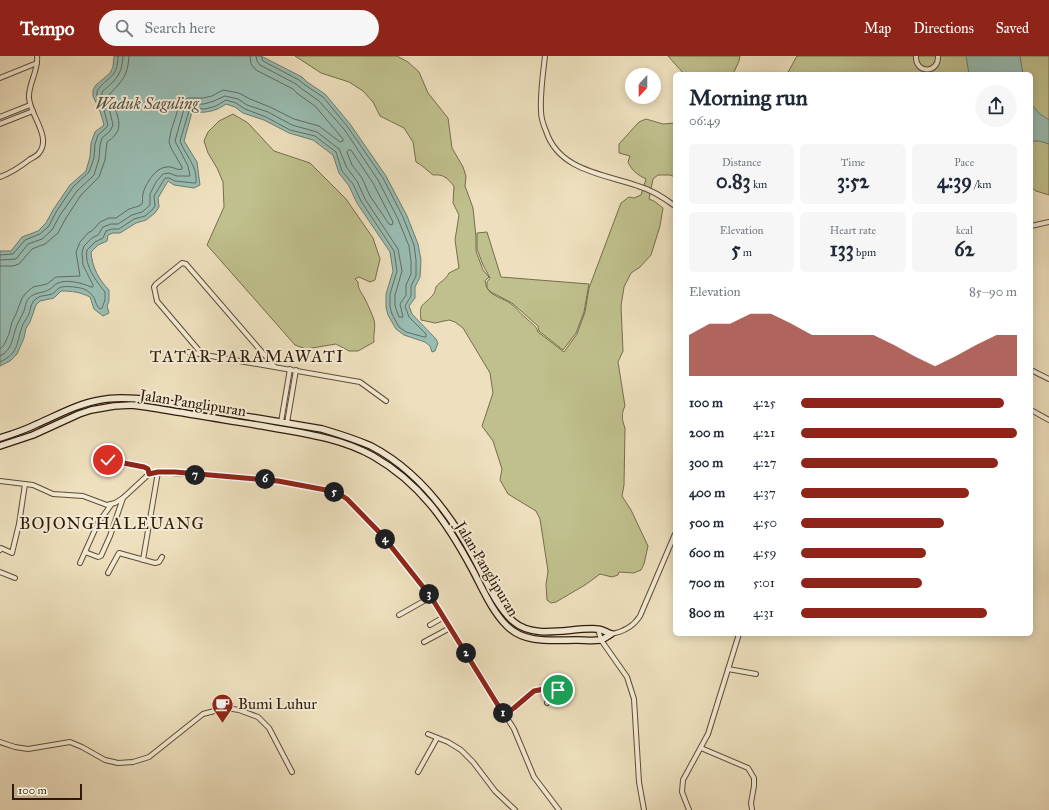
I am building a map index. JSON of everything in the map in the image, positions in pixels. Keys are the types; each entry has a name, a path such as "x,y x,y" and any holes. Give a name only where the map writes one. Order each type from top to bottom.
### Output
{"main road":[{"name":"Jalan Panglipuran","path":"0,438 26,429 74,407 101,399 119,397 143,399 205,409 322,429 344,435 382,453 396,462 429,492 445,510 466,544 498,603 515,623 537,632 598,629 611,634"},
{"name":"Jalan Panglipuran","path":"0,446 33,435 85,412 114,406 147,406 326,438 360,449 388,466 422,494 443,520 460,546 497,614 508,627 518,634 528,638 542,640 601,640"},
{"path":"204,416 205,409"},
{"path":"460,546 466,544"},
{"path":"601,640 611,634"}],"street":[{"path":"0,177 9,174 39,153 43,144 44,137 30,105 30,92 37,63 37,56"},
{"path":"545,56 541,95 541,118 547,136 553,146 561,155 575,166 651,191 673,205"},
{"path":"916,56 919,66 929,72 938,61 938,56"},
{"path":"0,78 37,63"},
{"path":"0,117 30,105"},
{"path":"0,124 33,111"},
{"path":"1033,226 1049,222"},
{"path":"202,354 157,301 154,287 182,263 186,264 274,366"},
{"path":"188,352 360,382 386,401"},
{"path":"284,423 290,369"},
{"path":"284,423 296,370"},
{"path":"1033,371 1049,379"},
{"path":"1033,411 1049,420"},
{"path":"100,458 144,467 148,469 149,474"},
{"path":"144,560 158,472"},
{"path":"0,481 33,485 53,494 83,496 103,504 111,504 123,498 149,474 158,472 278,481 326,490 341,495 352,504 382,535 431,597 514,729 534,777 559,810"},
{"path":"0,550 1,548 12,553 19,524 25,484"},
{"path":"85,552 98,557 101,556 110,536 123,498"},
{"path":"80,563 98,523 111,504"},
{"path":"611,634 619,633 636,623 673,539"},
{"path":"108,573 119,553 157,563 162,557"},
{"path":"0,572 15,578"},
{"path":"399,615 431,597"},
{"path":"430,625 444,617"},
{"path":"424,642 450,628"},
{"path":"598,629 601,640 627,677 634,699 639,782 644,810"},
{"path":"689,810 682,792 682,785 708,734 738,636"},
{"path":"728,669 756,674"},
{"path":"504,715 534,691 544,689 552,684 555,685 558,690 547,703"},
{"path":"0,742 15,747 28,748 70,742 105,760 118,763 133,762 149,757 203,714 226,708 239,710 258,717 269,728 292,772"},
{"path":"428,734 455,746 465,754 488,783 515,810"},
{"path":"418,772 437,738"},
{"path":"701,748 748,768 754,778 751,803 752,810"}],"green space":[{"path":"295,56 397,56 408,62 419,72 428,93 448,118 452,148 463,167 466,176 465,186 473,208 476,251 483,270 489,277 485,281 488,290 512,305 535,326 538,332 564,352 577,334 585,312 589,288 621,203 629,197 634,198 641,195 646,179 631,168 628,162 630,156 619,153 619,144 639,122 646,119 663,124 673,123 673,176 658,175 653,179 649,199 663,208 660,226 651,255 640,267 631,273 624,287 621,306 623,351 618,362 625,406 622,414 625,428 624,485 622,496 631,510 648,546 641,570 634,573 619,572 618,575 612,577 600,574 585,585 556,602 551,603 547,600 546,585 548,571 540,519 536,511 508,494 500,480 502,469 493,441 482,426 493,393 490,373 463,328 455,322 449,320 435,323 421,320 420,311 422,306 433,295 439,283 446,278 449,273 459,268 455,240 459,215 453,203 454,186 445,177 433,175 416,162 413,142 404,128 380,116 373,102 363,91 349,82 321,73"},
{"path":"668,56 740,56 734,72 682,72"},
{"path":"797,56 1049,56 1049,195 1033,189 1033,72 788,72"},
{"path":"233,114 248,123 274,151 310,163 346,199 373,238 380,259 375,280 370,282 359,277 355,279 358,282 359,289 374,320 374,342 358,351 349,351 336,344 306,349 295,345 207,245 224,207 223,182 208,153 204,141 208,132 219,121"},
{"path":"487,232 501,277 589,284 584,312 576,333 563,350 539,331 538,326 512,303 491,292 487,288 487,282 490,278 477,249 477,233"}],"water":[{"name":"Waduk Saguling","path":"114,56 261,56 302,77 325,94 350,124 386,176 407,216 418,244 421,260 420,277 415,287 415,298 409,306 412,314 436,339 438,343 435,351 432,352 430,346 425,342 404,335 396,329 388,315 386,307 386,294 393,271 390,252 357,203 349,186 339,173 333,155 313,140 289,133 264,120 243,113 235,107 226,104 218,109 210,111 192,112 184,141 197,162 200,185 194,188 174,185 168,181 158,198 159,207 155,213 146,220 136,223 120,233 108,235 107,241 98,245 91,252 97,273 109,290 109,301 107,306 109,313 103,316 94,309 90,297 76,292 61,291 54,298 40,301 36,305 30,322 26,328 24,338 17,354 10,361 0,366 0,251 11,251 22,237 38,231 46,223 70,185 86,171 90,157 91,143 95,132 104,125 100,111 93,96 93,90 96,85 110,73 113,67"},
{"path":"966,56 1020,56 1023,72 969,72"},
{"path":"1033,106 1040,114 1049,120 1049,144 1040,141 1033,141"}],"place":[{"name":"Bumi Luhur","path":"222,724"}],"district":[{"name":"TATAR PARAMAWATI","path":"247,356"},
{"name":"BOJONGHALEUANG","path":"112,523"}],"route":[{"path":"108,460 144,467 148,469 149,474 154,472 175,472 204,476 238,477 278,481 304,485 341,495 347,499 382,535 431,597 504,715 534,691 544,689 552,684 557,687 558,690"}]}
